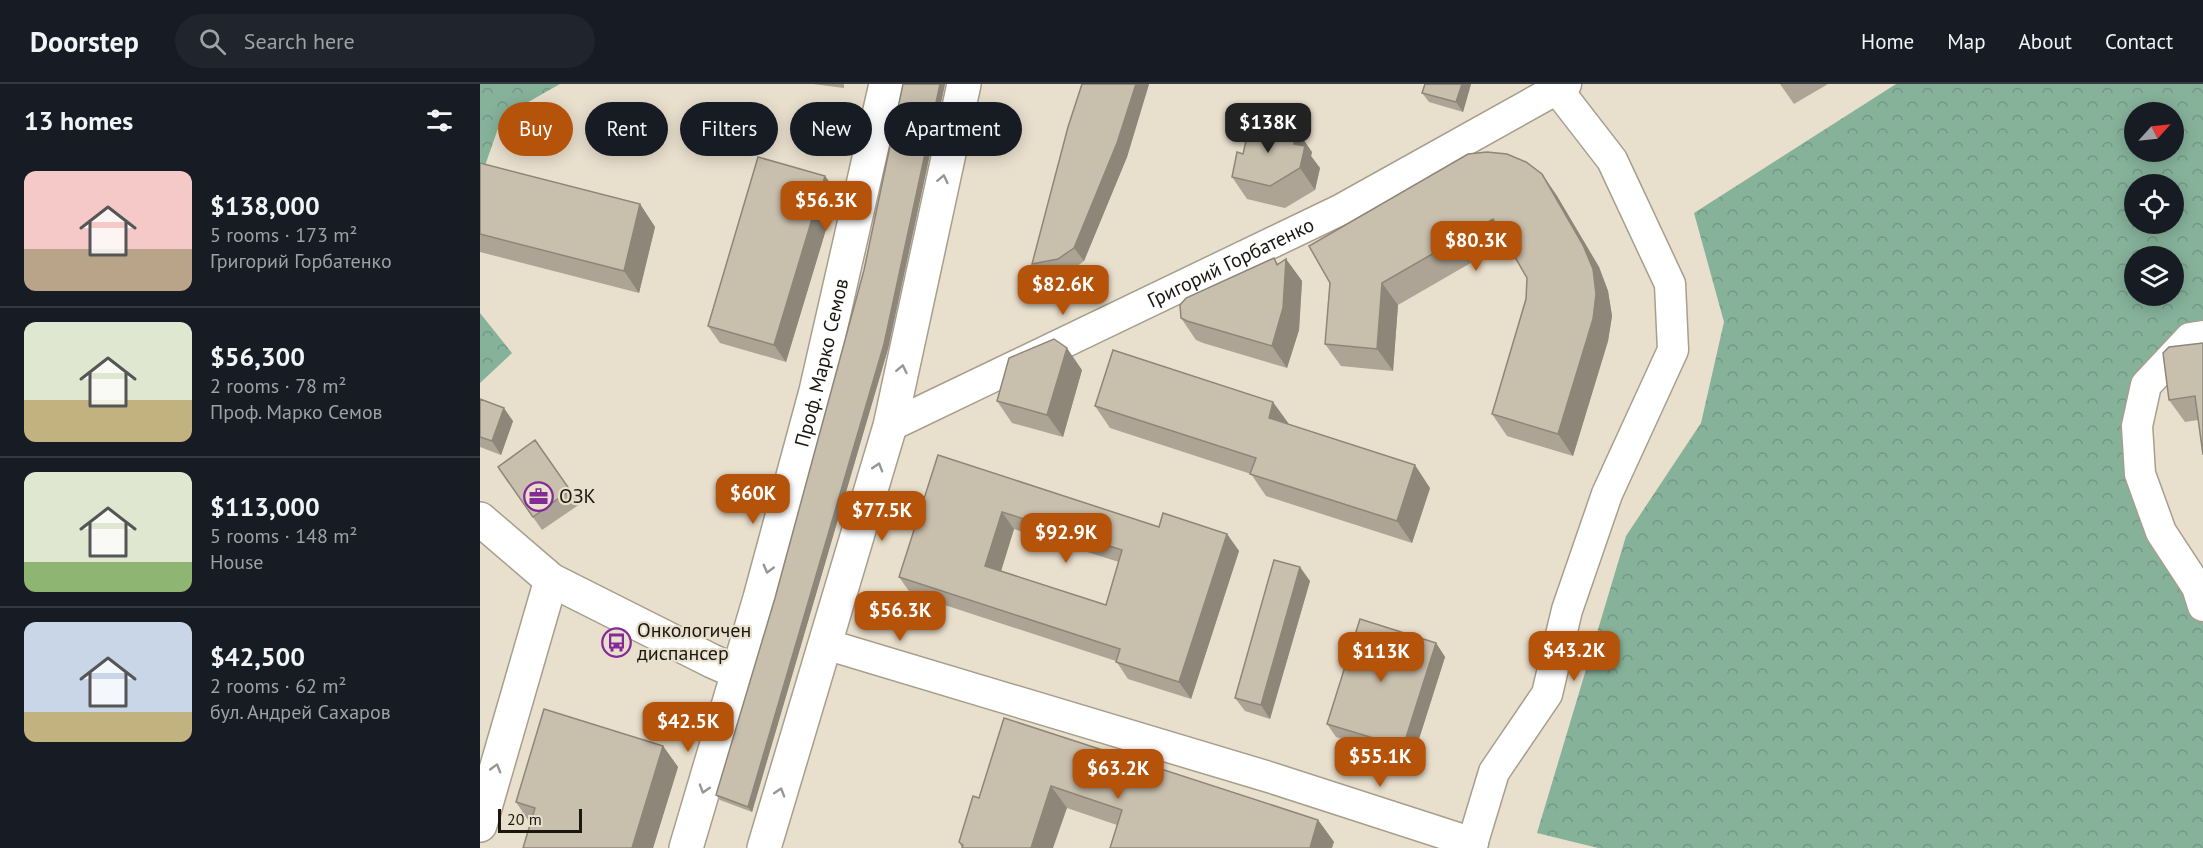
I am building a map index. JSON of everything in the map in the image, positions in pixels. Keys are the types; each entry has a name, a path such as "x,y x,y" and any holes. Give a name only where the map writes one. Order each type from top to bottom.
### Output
{"main road":[{"name":"Проф. Марко Семов","path":"686,848 739,673 816,391 886,84"},
{"path":"764,848 890,426 964,84"},
{"path":"480,519 551,580 739,673"},
{"path":"480,825 551,580"}],"street":[{"name":"Григорий Горбатенко","path":"890,426 1340,210 1562,86"},
{"path":"825,644 1272,778 1472,846 1494,772 1547,694 1567,610 1607,494 1673,351 1670,284 1612,160 1562,86"},
{"path":"2203,336 2190,338 2146,385 2137,426 2140,474 2161,532 2197,587 2203,606"}],"green space":[{"path":"480,84 560,84 528,102 498,102 498,128 480,180"},
{"path":"1896,84 2203,84 2203,336 2189,338 2137,426 2203,606 2203,848 1598,848 1537,833 1626,536 1701,423 1724,322 1694,213"},
{"path":"480,313 512,353 480,383"}],"building":[{"path":"903,84 940,84 936,102 899,102"},
{"path":"1082,84 1136,84 1117,143 1074,248 1058,259 1032,264 1068,127"},
{"path":"1425,84 1462,84 1456,102 1422,93"},
{"path":"1251,119 1297,130 1294,144 1305,146 1300,168 1270,186 1232,177 1237,152 1243,154"},
{"path":"1487,152 1507,154 1526,162 1542,174 1583,245 1593,269 1596,294 1593,319 1558,434 1492,414 1526,299 1527,278 1493,219 1382,283 1377,349 1325,344 1330,283 1309,246 1468,154"},
{"path":"888,156 924,156 884,344 748,807 716,795 775,598 864,270"},
{"path":"758,157 825,176 774,345 708,326"},
{"path":"480,163 640,204 624,271 480,234"},
{"path":"1274,258 1277,265 1286,259 1283,308 1272,346 1181,318 1180,305 1186,298"},
{"path":"1054,339 1067,348 1047,415 997,401 1009,358"},
{"path":"2203,343 2203,455 2195,396 2169,400 2163,353 2169,347"},
{"path":"1113,350 1273,402 1269,418 1415,465 1397,521 1250,474 1256,458 1095,406"},
{"path":"480,399 504,408 492,441 480,437"},
{"path":"535,440 570,490 533,517 498,467"},
{"path":"938,455 1159,527 1163,513 1227,534 1179,682 1116,662 1120,649 899,577","holes":["1002,512 1122,550 1106,605 985,566"]},
{"path":"1274,560 1300,567 1261,705 1235,698"},
{"path":"1360,619 1436,643 1403,747 1327,724"},
{"path":"544,709 663,746 632,848 523,848 535,808 516,802"},
{"path":"1004,718 1318,820 1310,848 1110,848 1122,810 1051,786 1031,848 962,848 963,845 959,842 973,796 979,798"}],"place":[{"name":"ОЗК","path":"538,496"},
{"name":"Онкологичен диспансер","path":"616,642"}]}
